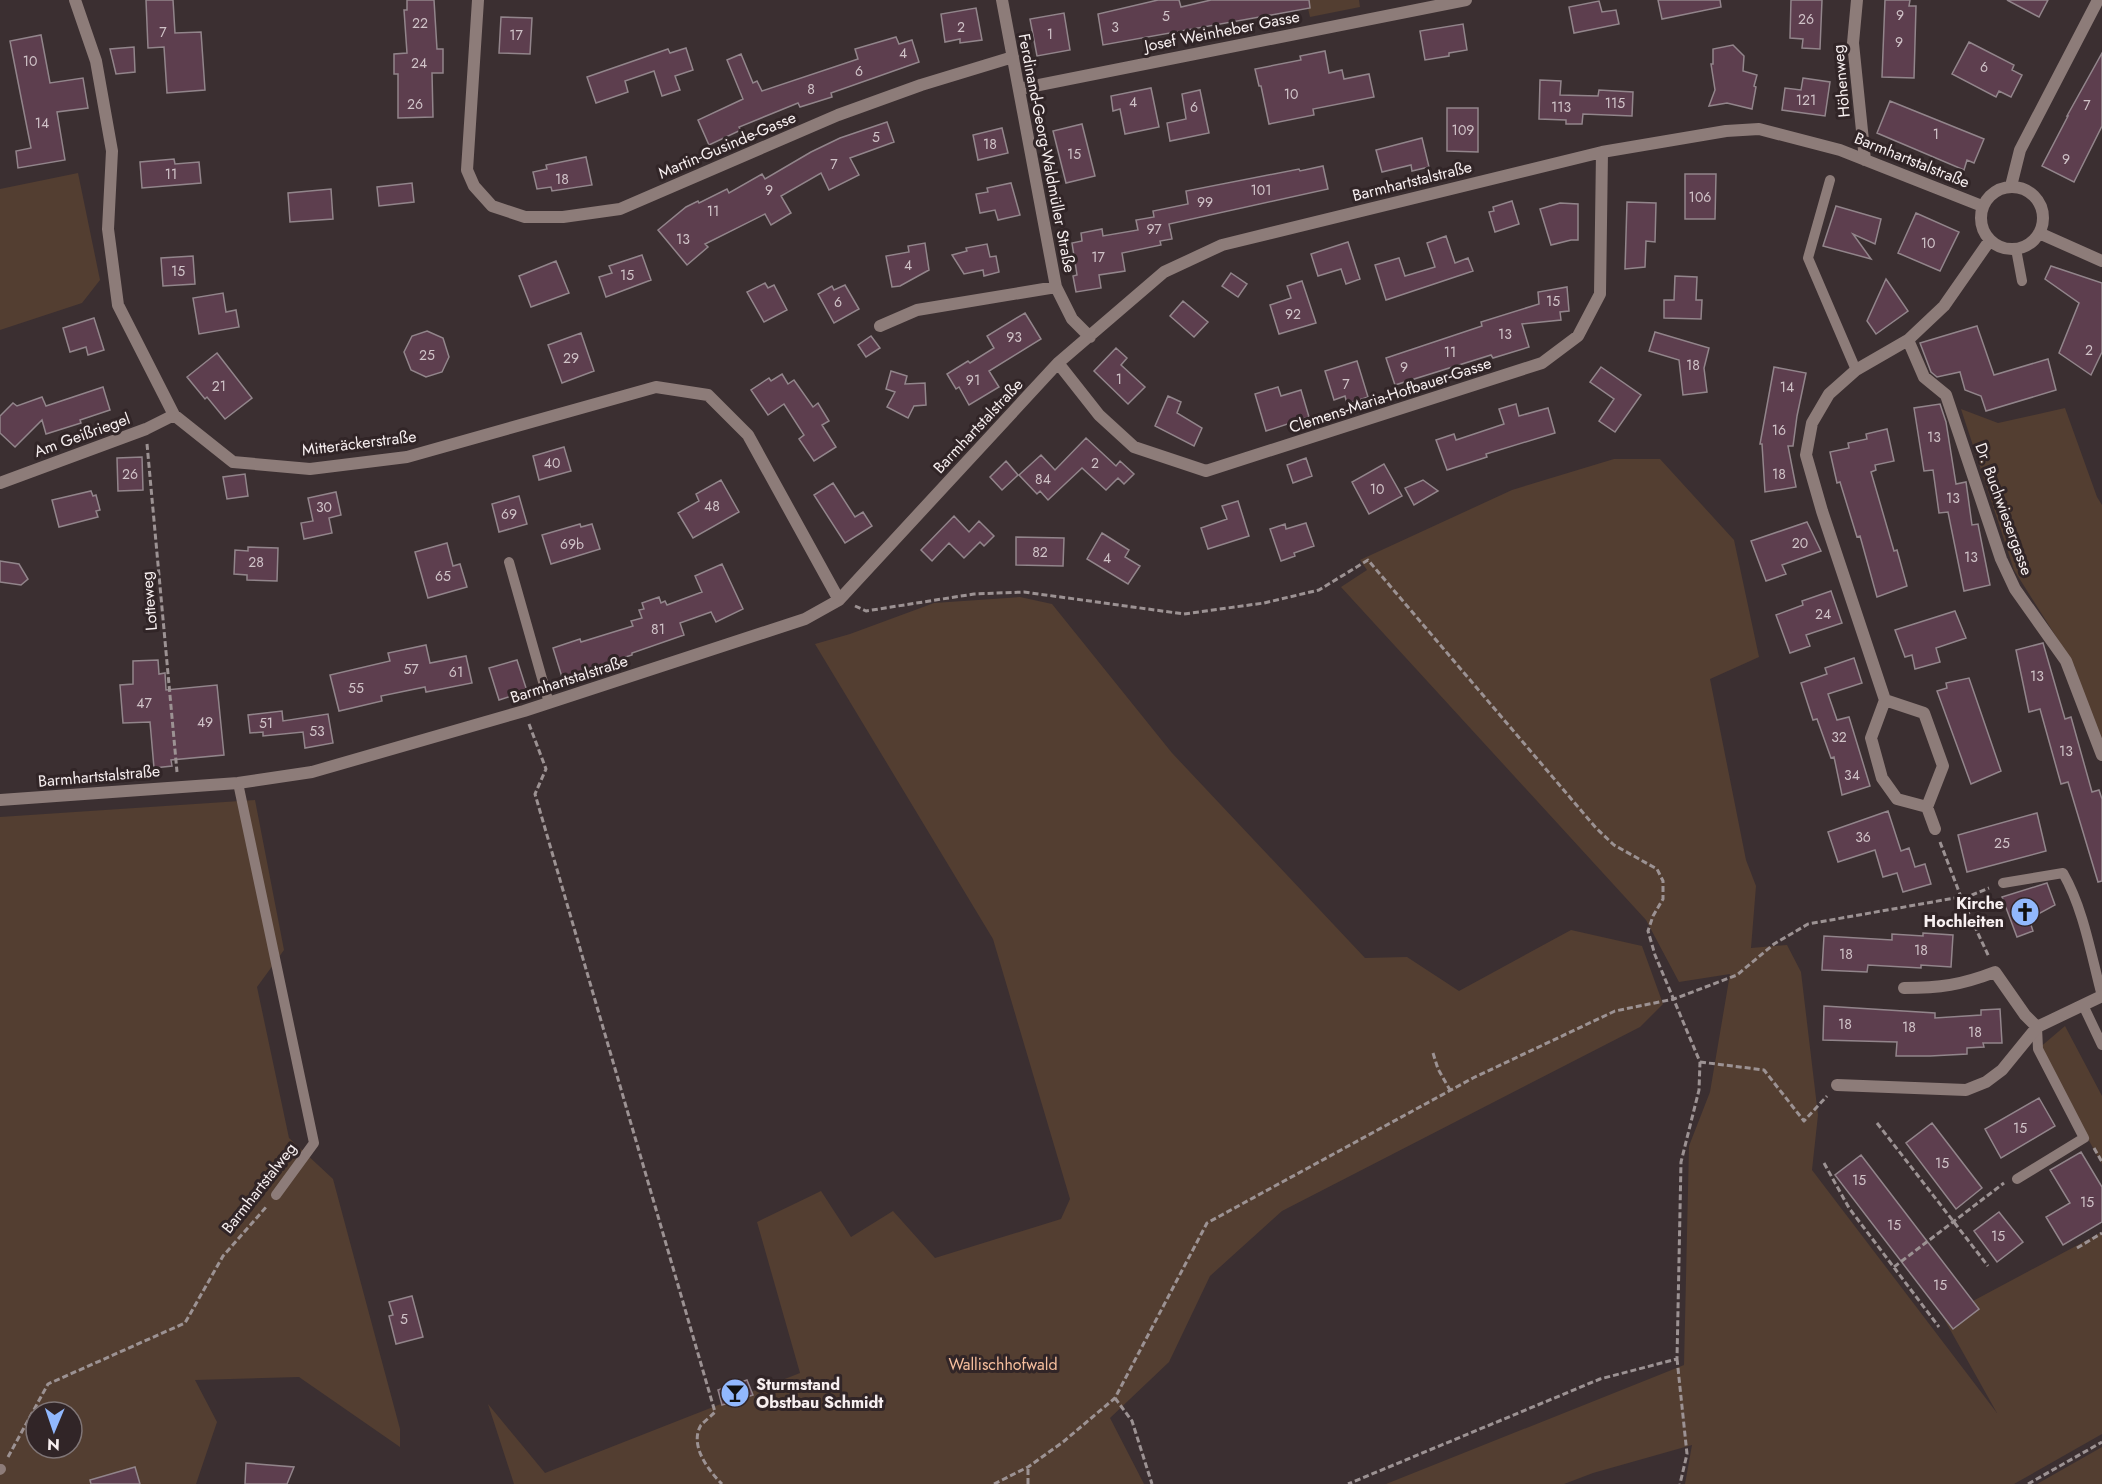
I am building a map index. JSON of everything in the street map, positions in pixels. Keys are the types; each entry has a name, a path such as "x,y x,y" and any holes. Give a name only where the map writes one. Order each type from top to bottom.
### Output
{"street":[{"name":"Mitteräckerstraße","path":"75,0 96,61 112,151 108,228 118,305 174,415 233,462 310,469 407,457 656,387 708,395 748,435 839,600"},
{"name":"Martin-Gusinde-Gasse","path":"478,0 467,170 474,186 492,206 525,217 563,217 620,209 838,115 1013,57"},
{"name":"Ferdinand-Georg-Waldmüller Straße","path":"1002,0 1056,287 1072,319 1090,337"},
{"name":"Josef Weinheber Gasse","path":"1019,89 1466,0"},
{"name":"Höhenweg","path":"1857,0 1853,43 1865,160"},
{"path":"2011,186 2020,150 2098,0"},
{"name":"Barmhartstalstraße","path":"0,800 238,783 312,772 524,711 805,619 839,600 1058,363 1164,272 1222,245 1602,152 1726,131 1760,129 1840,150 1982,206"},
{"name":"Clemens-Maria-Hofbauer-Gasse","path":"1058,363 1099,415 1134,447 1206,471 1542,363 1578,336 1600,294 1602,152"},
{"path":"2011,186 2022,188 2039,201 2043,222 2033,240 2025,246 2006,249 1990,240 1981,224 1982,206 1994,192 2011,186"},
{"path":"2039,232 2102,261"},
{"path":"1927,807 1897,799 1882,778 1871,738 1885,700 1822,511 1806,455 1812,423 1829,394 1856,370 1908,340 1944,306 1990,240"},
{"path":"880,326 917,310 1056,287"},
{"name":"Dr. Buchwiesergasse","path":"1908,340 1924,377 1946,395 2001,559 2015,589 2066,661 2102,755"},
{"name":"Am Geißriegel","path":"0,483 146,429 174,415"},
{"path":"1885,700 1924,713 1943,766 1927,807 1935,829"},
{"path":"1904,988 1943,987 1967,982 1995,972 2025,1016 2037,1027"},
{"path":"1837,1085 1966,1090 1986,1082 2002,1070 2037,1027 2102,996"}],"lane":[{"path":"1830,180 1809,258 1856,370"},
{"path":"2016,249 2022,281"},
{"path":"509,562 549,703"},
{"name":"Barmhartstalweg","path":"238,783 314,1143 276,1195"},
{"path":"2003,883 2063,873 2073,891 2102,996"},
{"path":"2083,1005 2102,1045"},
{"path":"2017,1179 2084,1138 2038,1049 2037,1027"}],"path":[{"name":"Lotteweg","path":"146,429 177,771"},
{"path":"839,600 866,611 974,594 1024,592 1184,614 1264,603 1319,590 1368,560 1596,828 1614,845 1657,869 1663,881 1663,899 1653,916 1648,931 1655,955 1700,1062 1699,1090 1681,1162 1677,1359 1688,1454 1680,1484"},
{"path":"524,711 546,769 535,795 715,1412 702,1425 697,1436 699,1450 711,1473 722,1484"},
{"path":"1935,829 1961,897 1995,972"},
{"path":"994,1484 1028,1467 1063,1442 1114,1398 1207,1223 1450,1090 1615,1011 1674,999 1737,975 1774,944 1808,924 1972,895 2003,883"},
{"path":"1433,1053 1438,1069 1450,1090"},
{"path":"1700,1062 1764,1070 1804,1121 1837,1085"},
{"path":"1877,1123 1988,1266"},
{"path":"1824,1163 1849,1208 1940,1328"},
{"path":"1894,1267 2008,1180 2017,1179"},
{"name":"Barmhartstalweg","path":"0,1470 48,1384 185,1323 223,1256 276,1195"},
{"path":"2077,1248 2102,1233"},
{"path":"1348,1484 1600,1379 1677,1359"},
{"path":"1114,1398 1132,1421 1152,1484"},
{"path":"2028,1484 2102,1442"},
{"path":"1028,1467 1028,1484"}],"green space":[{"path":"1306,0 1359,0 1360,7 1310,17"},
{"path":"78,173 100,280 82,303 0,330 0,189"},
{"path":"2065,408 2097,497 2102,505 2102,747 2074,665 2014,570 1961,409 1998,423"},
{"path":"1614,459 1660,459 1734,540 1759,657 1710,679 1746,860 1756,886 1751,948 1787,945 1801,972 1818,1115 1812,1170 1997,1413 1943,1317 2102,1232 2102,1434 2014,1484 1685,1484 1692,1445 1593,1473 1564,1484 1386,1484 1684,1365 1689,1146 1710,1092 1730,974 1679,982 1646,920 1341,587 1367,570 1360,560 1512,490"},
{"name":"Wallischhofwald","path":"1020,597 1052,604 1172,753 1365,958 1407,957 1459,991 1571,930 1642,946 1663,1004 1640,1027 1282,1211 1210,1276 1169,1362 1110,1418 1144,1484 514,1484 488,1404 545,1473 800,1373 757,1222 821,1191 851,1237 893,1211 935,1258 1061,1219 1070,1199 993,939 815,644 850,634 934,603"},
{"path":"255,800 284,950 257,987 289,1138 333,1179 400,1429 400,1447 299,1377 195,1380 217,1422 196,1484 0,1484 0,817"},
{"path":"2065,1026 2102,1096 2102,1164 2038,1049"},
{"path":"2102,1447 2102,1484 2037,1484"}],"building":[{"path":"146,0 173,0 175,33 201,32 205,90 167,93 164,47 148,48"},
{"path":"407,0 434,0 437,49 443,49 443,73 432,73 433,117 398,118 398,74 394,74 394,54 407,53 404,10 407,10"},
{"path":"1158,0 1179,0 1181,7 1211,0 1309,0 1310,8 1103,45 1098,14"},
{"path":"1658,0 1720,0 1721,7 1662,19"},
{"path":"1791,0 1822,0 1820,49 1802,48 1803,39 1790,38"},
{"path":"1885,0 1910,0 1909,6 1916,6 1914,78 1882,77"},
{"path":"2007,0 2048,0 2039,17"},
{"path":"1599,1 1602,12 1616,10 1619,24 1574,33 1569,7"},
{"path":"976,8 982,40 960,43 960,39 945,42 941,14"},
{"path":"1064,13 1070,50 1037,56 1030,19"},
{"path":"501,17 532,18 530,54 499,53"},
{"path":"1463,24 1467,50 1425,60 1420,31"},
{"path":"41,35 50,83 83,78 88,108 57,112 65,160 18,168 16,151 31,148 10,41"},
{"path":"896,37 899,44 912,40 919,62 831,93 832,97 800,107 798,103 739,127 741,130 709,145 698,120 743,99 727,60 741,54 753,83 757,81 762,91 858,59 855,49"},
{"path":"1969,42 2014,65 2012,70 2022,75 2011,97 1999,91 1996,97 1952,74"},
{"path":"1733,45 1744,56 1743,71 1757,75 1752,109 1727,103 1709,106 1715,90 1711,64 1713,64 1713,49"},
{"path":"134,47 135,72 116,74 110,49"},
{"path":"686,48 693,70 675,76 680,90 662,96 654,71 625,81 628,92 596,103 587,77 668,49 670,53"},
{"path":"1325,51 1329,73 1342,70 1344,79 1369,74 1374,97 1313,109 1314,115 1269,124 1255,69 1301,60 1300,56"},
{"path":"2102,53 2102,126 2074,182 2042,166"},
{"path":"1803,78 1830,82 1825,116 1782,110 1785,88 1801,90"},
{"path":"1540,80 1561,81 1560,95 1598,96 1599,90 1633,92 1632,116 1583,114 1582,124 1566,124 1566,120 1539,119"},
{"path":"1151,88 1159,127 1125,134 1120,109 1113,111 1111,96"},
{"path":"1200,90 1209,133 1170,141 1167,123 1186,119 1182,94"},
{"path":"1890,101 1984,139 1974,163 1967,160 1964,170 1877,133"},
{"path":"1447,108 1478,108 1478,152 1447,151"},
{"path":"887,122 894,142 850,158 859,175 829,190 821,173 781,196 791,213 771,225 765,214 705,244 708,247 687,265 658,230 686,207 698,201 699,203 727,189 729,193 762,174 765,179 840,138"},
{"path":"1082,124 1095,176 1066,183 1053,131"},
{"path":"1002,128 1008,153 978,160 973,135"},
{"path":"1422,138 1429,167 1412,171 1411,165 1382,172 1376,150"},
{"path":"586,157 592,185 552,191 551,187 537,189 533,172 547,169 546,165"},
{"path":"174,159 175,164 199,162 201,183 142,188 140,162"},
{"path":"1323,166 1328,189 1169,224 1172,239 1160,241 1161,245 1122,253 1125,271 1099,275 1101,288 1076,292 1073,276 1077,275 1072,243 1082,241 1081,233 1102,229 1103,236 1138,230 1136,220 1154,217 1153,211 1188,204 1186,191"},
{"path":"1685,174 1716,174 1715,219 1685,219"},
{"path":"412,183 414,202 379,206 377,187"},
{"path":"1011,183 1020,215 998,220 995,210 980,213 976,194 988,192 987,188"},
{"path":"331,189 333,219 290,222 288,193"},
{"path":"1512,201 1519,224 1495,232 1489,212 1494,211 1493,207"},
{"path":"1627,202 1656,203 1655,242 1646,241 1645,267 1625,269"},
{"path":"1560,203 1578,204 1578,240 1551,245 1540,209"},
{"path":"1836,206 1881,219 1875,244 1853,234 1871,259 1823,246"},
{"path":"1916,213 1959,232 1940,271 1898,253"},
{"path":"1446,236 1455,263 1468,258 1473,271 1386,300 1375,265 1399,258 1405,276 1435,267 1427,243"},
{"path":"1348,242 1360,279 1346,284 1341,269 1318,276 1311,254"},
{"path":"925,243 929,270 900,286 892,287 886,256 909,252 908,246"},
{"path":"987,244 990,257 996,256 999,272 984,276 983,270 964,274 952,255 967,251 966,248"},
{"path":"642,255 651,280 606,297 599,277 612,273 609,266"},
{"path":"193,256 195,284 163,286 161,258"},
{"path":"556,261 569,293 531,307 519,276"},
{"path":"2051,266 2102,283 2102,352 2091,375 2059,353 2079,303 2045,279"},
{"path":"1231,273 1247,284 1238,297 1222,286"},
{"path":"1675,276 1697,277 1696,300 1702,300 1701,319 1664,318 1664,300 1674,300"},
{"path":"1886,279 1908,311 1876,334 1867,321"},
{"path":"1302,281 1316,323 1279,334 1270,305 1291,298 1287,286"},
{"path":"765,283 768,288 774,285 787,310 764,322 747,292"},
{"path":"845,285 859,309 834,323 818,294 832,286 834,290"},
{"path":"1567,287 1569,311 1560,312 1561,320 1522,324 1529,347 1493,358 1491,355 1395,385 1386,358 1482,326 1481,322 1539,304 1538,292"},
{"path":"223,293 226,312 236,310 239,327 199,334 193,298"},
{"path":"1183,301 1208,322 1194,337 1170,316"},
{"path":"1025,313 1041,339 989,371 999,387 969,405 959,387 956,389 947,374 994,348 987,336"},
{"path":"94,318 104,350 88,355 86,347 70,352 63,328"},
{"path":"1977,326 1994,375 2048,359 2056,390 1986,411 1981,396 1965,390 1960,372 1937,377 1931,372 1920,343"},
{"path":"427,331 443,338 449,357 442,372 426,377 411,370 404,352 412,336"},
{"path":"1655,332 1709,348 1704,368 1707,392 1683,395 1679,360 1649,351"},
{"path":"581,333 594,371 562,383 548,345"},
{"path":"871,336 880,348 866,357 858,345"},
{"path":"1116,348 1127,358 1121,365 1145,387 1128,404 1094,371"},
{"path":"217,353 252,398 225,419 187,377"},
{"path":"1357,361 1368,397 1347,404 1345,396 1334,400 1325,371"},
{"path":"1601,367 1641,395 1615,432 1599,421 1614,399 1590,382"},
{"path":"1774,367 1806,373 1793,446 1788,446 1796,487 1765,492 1762,444 1760,444"},
{"path":"891,371 907,376 905,384 925,383 926,405 914,406 908,418 887,407 895,392 886,389"},
{"path":"782,374 788,384 794,380 813,407 818,403 829,421 822,425 836,447 814,461 799,439 804,435 784,404 768,415 751,390 769,378 771,381"},
{"path":"103,387 110,410 80,420 81,423 46,434 42,420 15,447 0,433 0,416 13,403 17,406 42,397 46,406"},
{"path":"1278,387 1281,396 1301,390 1309,417 1266,431 1255,394"},
{"path":"1168,396 1181,402 1177,413 1202,428 1194,446 1155,426"},
{"path":"1516,404 1519,416 1548,408 1555,433 1486,454 1487,457 1447,470 1436,440 1454,434 1456,440 1504,424 1499,409"},
{"path":"1940,404 1946,422 1956,484 1966,482 1972,525 1978,524 1990,585 1964,591 1948,512 1939,513 1933,470 1924,471 1914,408"},
{"path":"1887,429 1894,461 1875,465 1876,470 1871,472 1894,551 1897,550 1907,586 1877,597 1860,536 1857,537 1840,482 1837,483 1830,452 1849,448 1848,443 1867,439 1866,434"},
{"path":"1086,438 1116,466 1120,461 1134,474 1124,484 1118,478 1106,490 1082,468 1048,500 1040,491 1037,494 1019,475 1041,455 1055,470"},
{"path":"564,447 571,471 539,480 533,456"},
{"path":"142,457 143,490 118,491 117,458"},
{"path":"1306,458 1312,476 1293,483 1287,465"},
{"path":"1006,461 1018,475 1002,490 990,477"},
{"path":"1384,464 1402,496 1369,514 1352,482"},
{"path":"245,474 248,496 227,499 223,477"},
{"path":"721,480 739,512 693,538 678,513 699,501 696,494"},
{"path":"1423,480 1438,491 1414,505 1405,488"},
{"path":"833,483 855,517 863,512 872,526 845,543 814,495"},
{"path":"91,491 93,496 96,495 100,510 96,511 98,517 59,527 52,500"},
{"path":"336,492 341,515 329,518 332,533 304,539 301,523 313,521 308,498"},
{"path":"519,496 527,524 499,532 492,504"},
{"path":"1238,501 1249,536 1208,549 1201,528 1227,519 1222,506"},
{"path":"954,516 969,532 979,521 994,536 984,546 980,542 964,558 949,543 932,561 921,550"},
{"path":"1807,522 1821,551 1782,565 1786,574 1766,581 1751,541"},
{"path":"1306,523 1314,546 1294,553 1295,556 1281,561 1270,529 1285,524 1286,529"},
{"path":"580,524 581,527 592,524 600,549 551,564 542,535"},
{"path":"1102,533 1129,550 1125,557 1140,566 1128,584 1087,559"},
{"path":"1016,537 1064,538 1063,566 1016,565"},
{"path":"447,543 453,566 460,564 467,587 428,598 415,552"},
{"path":"248,547 278,548 277,581 247,580 247,575 234,574 235,550 248,551"},
{"path":"0,561 19,564 28,579 21,585 0,582"},
{"path":"722,564 743,609 716,622 711,612 680,623 684,635 632,653 632,655 562,677 553,648 633,626 631,621 642,618 639,610 644,609 642,603 659,597 661,603 665,601 667,605 702,592 695,576"},
{"path":"1831,591 1842,623 1806,635 1810,646 1790,653 1776,615 1803,605 1802,601"},
{"path":"1955,611 1966,638 1936,648 1940,662 1915,669 1912,655 1905,657 1895,630"},
{"path":"2043,643 2065,719 2071,717 2092,792 2099,790 2102,799 2102,881 2098,882 2068,782 2061,784 2040,709 2029,712 2016,650"},
{"path":"426,645 430,663 466,656 472,683 426,692 425,687 381,696 382,701 339,711 330,675 390,661 388,653"},
{"path":"1854,658 1862,683 1828,694 1837,720 1849,717 1870,786 1842,795 1834,757 1831,758 1817,719 1813,720 1801,683 1827,674 1825,668"},
{"path":"158,660 159,674 165,673 166,690 217,685 224,755 171,760 172,766 154,768 150,722 123,723 120,685 133,684 133,661"},
{"path":"517,660 527,691 499,700 489,668"},
{"path":"1969,678 2001,771 1971,784 1937,691 1947,688 1946,683"},
{"path":"282,711 283,721 328,714 333,743 305,748 303,732 263,736 263,732 250,733 248,715"},
{"path":"1888,811 1901,851 1909,848 1915,867 1925,864 1931,884 1903,892 1897,873 1883,877 1875,850 1838,862 1828,832"},
{"path":"2037,813 2046,851 1967,872 1958,835"},
{"name":"Kirche Hochleiten","path":"2047,883 2055,905 2029,919 2033,931 2017,937 2002,897"},
{"path":"1923,933 1953,935 1951,967 1868,965 1867,972 1822,970 1824,936 1892,940 1892,934 1923,936"},
{"path":"1824,1006 1935,1013 1935,1018 1981,1015 1981,1010 2000,1009 2002,1043 1983,1043 1984,1047 1967,1048 1967,1054 1896,1056 1897,1042 1823,1040"},
{"path":"2039,1098 2055,1126 2001,1158 1985,1129"},
{"path":"1932,1123 1982,1188 1956,1209 1906,1143"},
{"path":"2081,1152 2102,1187 2102,1222 2063,1245 2046,1217 2070,1203 2050,1170"},
{"path":"1861,1155 1979,1309 1953,1329 1835,1175"},
{"path":"1999,1212 2023,1242 1997,1262 1974,1231"},
{"path":"412,1296 423,1337 396,1344 389,1316 393,1315 389,1302"},
{"name":"Sturmstand Obstbau Schmidt","path":"747,1380 753,1395 722,1405 718,1390"},
{"path":"246,1463 294,1467 287,1484 245,1484"},
{"path":"135,1467 140,1484 91,1484 90,1480"}],"place":[{"name":"Kirche Hochleiten","path":"2025,912"},
{"name":"Sturmstand Obstbau Schmidt","path":"735,1393"}]}
